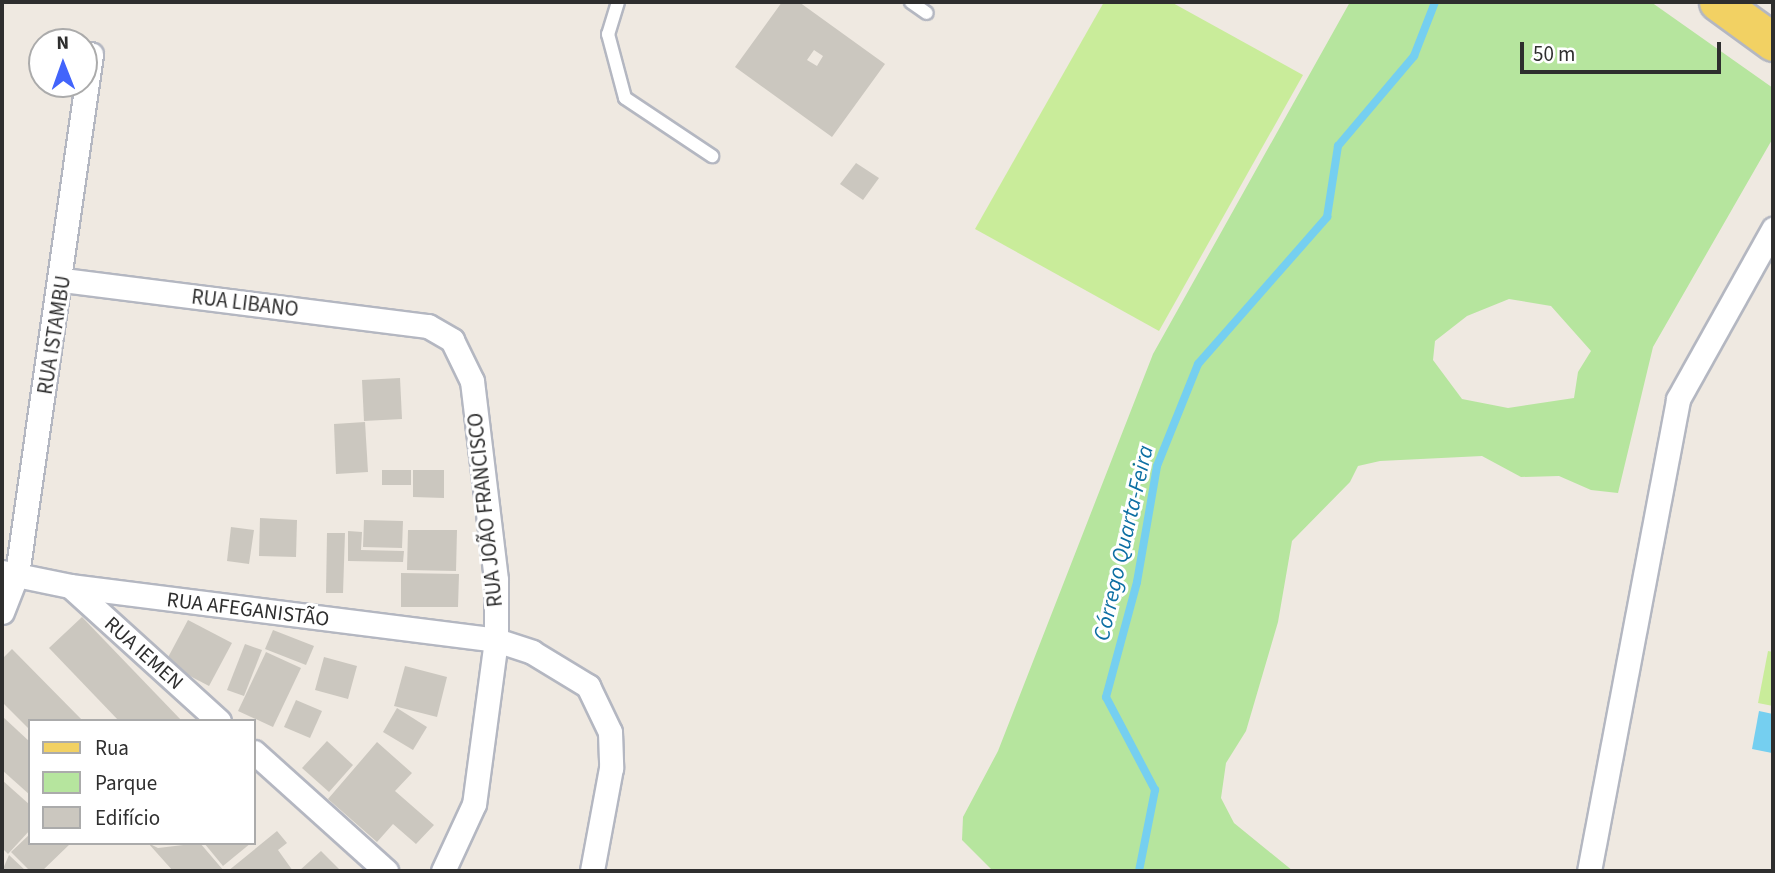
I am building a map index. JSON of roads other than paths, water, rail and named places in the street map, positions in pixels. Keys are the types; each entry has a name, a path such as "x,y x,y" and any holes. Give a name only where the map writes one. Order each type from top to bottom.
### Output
{"main road":[{"path":"1718,2 1773,43"}],"street":[{"name":"RUA ISTAMBU","path":"2,612 63,280 86,98"},
{"path":"1589,871 1678,399 1770,239"},
{"name":"RUA LIBANO","path":"63,280 428,326"},
{"name":"RUA JOÃO FRANCISCO","path":"428,326 452,340 472,381 496,580 496,640 474,804 443,871"},
{"name":"RUA AFEGANISTÃO","path":"9,573 70,586 496,640 562,668 587,686 601,706 610,732 611,768 592,871"},
{"name":"RUA IEMEN","path":"70,586 217,719"},
{"path":"256,754 386,871"}],"lane":[{"path":"618,2 608,34 625,98 712,156"},
{"path":"911,2 927,13"}],"water":[{"path":"1759,711 1773,714 1772,753 1752,749"}],"waterway":[{"name":"Córrego Quarta-Feira","path":"1139,871 1155,790 1106,697 1137,582 1157,466 1198,364 1327,217 1338,146 1414,56 1435,2"}]}
